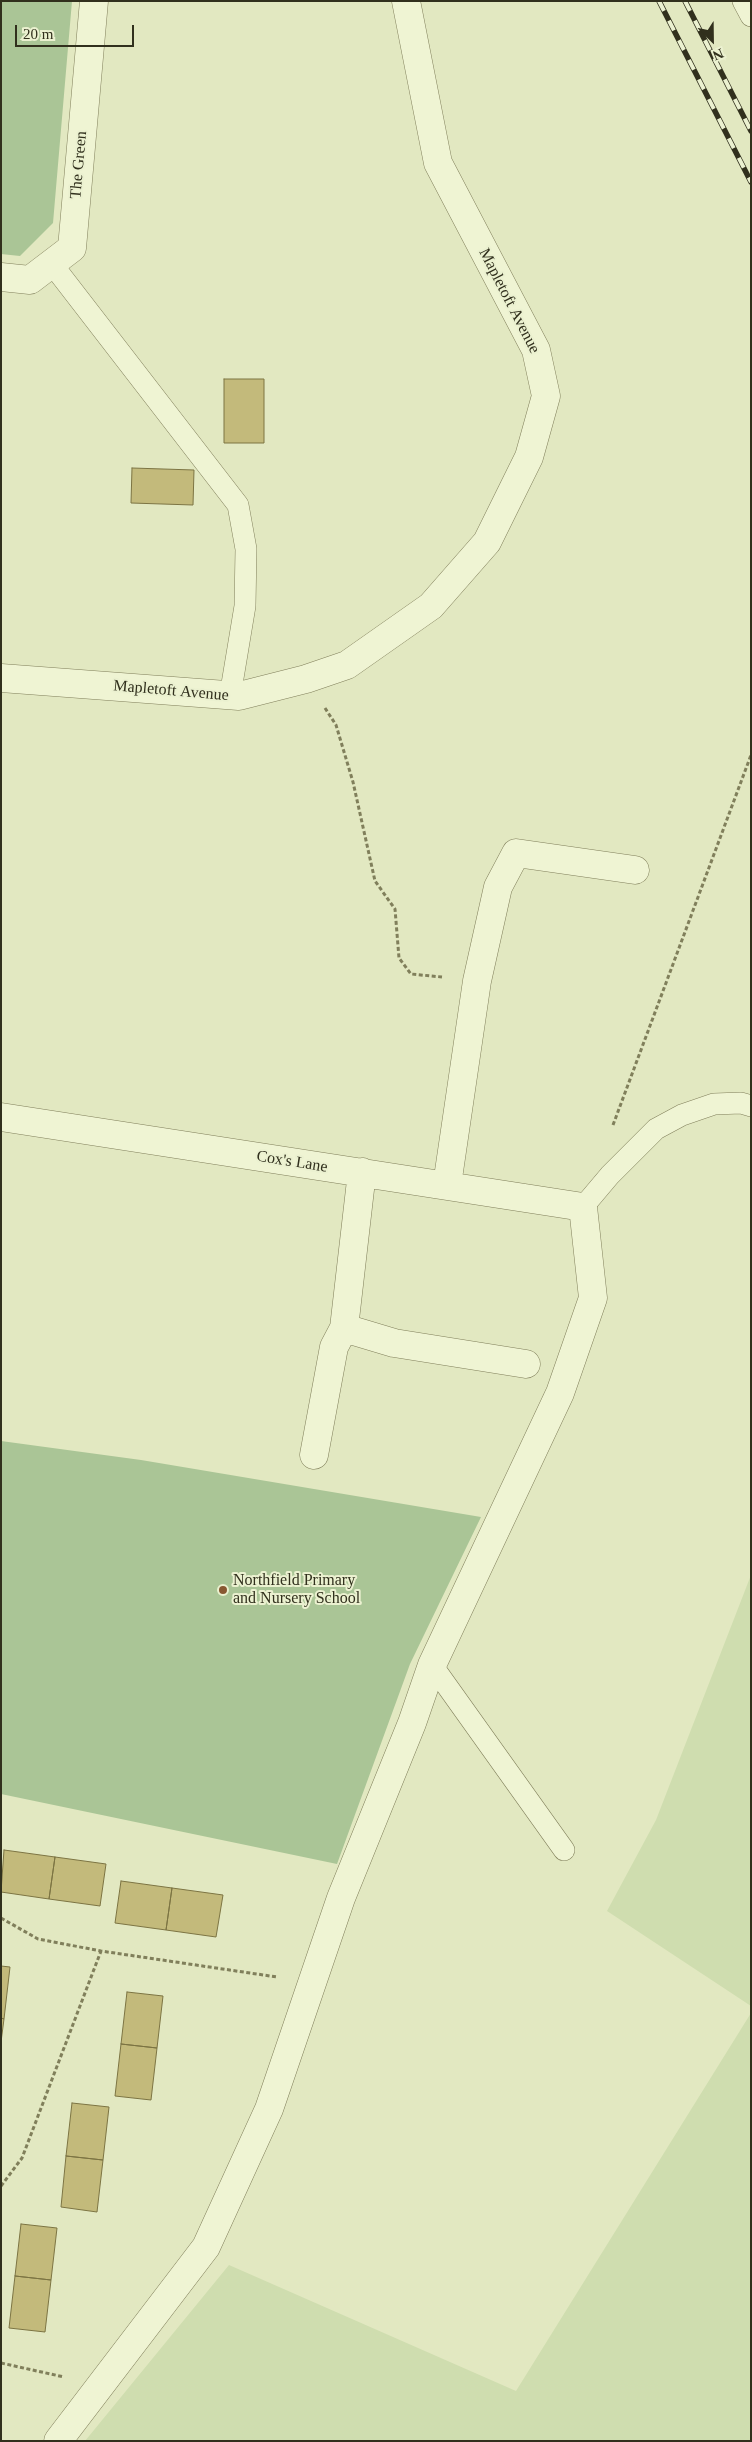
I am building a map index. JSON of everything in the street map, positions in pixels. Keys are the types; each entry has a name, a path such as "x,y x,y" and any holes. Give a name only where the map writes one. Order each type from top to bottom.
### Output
{"street":[{"name":"The Green","path":"1,277 30,280 72,248 94,1"},
{"name":"Mapletoft Avenue","path":"1,678 230,696 238,696 306,679 347,665 431,606 487,542 529,457 546,396 536,350 438,163 406,1"},
{"path":"446,1185 477,980 498,887 516,853 635,870"},
{"name":"Cox's Lane","path":"1,1116 583,1206"},
{"path":"314,1455 334,1348 344,1328 362,1172"},
{"path":"58,2441 206,2246 269,2109 342,1898 412,1723 432,1665 560,1393 593,1298 583,1206"},
{"path":"344,1328 394,1343 526,1364"}],"lane":[{"path":"743,1 751,16"},
{"path":"52,264 238,505 246,549 245,606 230,696"},
{"path":"583,1206 610,1175 656,1129 682,1115 714,1104 741,1103 751,1106"},
{"path":"432,1665 564,1850"}],"path":[{"path":"306,679 336,725 354,782 375,881 395,909 399,958 411,974 477,980"},
{"path":"610,1133 751,755"},
{"path":"1,1918 38,1939 101,1952 254,1972 312,1983"},
{"path":"1,2186 22,2158 101,1952"},
{"path":"1,2363 50,2375 103,2381"}],"green space":[{"path":"1,1 72,1 53,223 20,256 1,254"},
{"name":"Northfield Primary and Nursery School","path":"1,1441 141,1460 481,1517 410,1664 337,1864 1,1794"},
{"path":"751,1575 751,2006 607,1911 656,1820"},
{"path":"751,2013 751,2441 85,2441 229,2265 516,2391"}],"building":[{"path":"224,379 264,379 264,443 224,443"},
{"path":"132,468 194,470 193,505 131,503"},
{"path":"4,1850 55,1857 49,1899 1,1892"},
{"path":"55,1857 106,1864 100,1906 49,1899"},
{"path":"121,1881 172,1888 166,1930 115,1923"},
{"path":"172,1888 223,1895 216,1937 166,1930"},
{"path":"1,1966 10,1967 4,2019 1,2018"},
{"path":"127,1992 163,1996 157,2048 121,2044"},
{"path":"1,2018 4,2019 1,2042"},
{"path":"121,2044 157,2048 151,2100 115,2096"},
{"path":"72,2103 109,2107 103,2160 66,2156"},
{"path":"66,2156 103,2160 97,2212 61,2207"},
{"path":"21,2224 57,2228 51,2280 15,2276"},
{"path":"15,2276 51,2280 45,2332 9,2328"}],"railway":[{"path":"659,1 751,182"},
{"path":"685,1 751,131"}],"place":[{"name":"Northfield Primary and Nursery School","path":"223,1590"}]}
